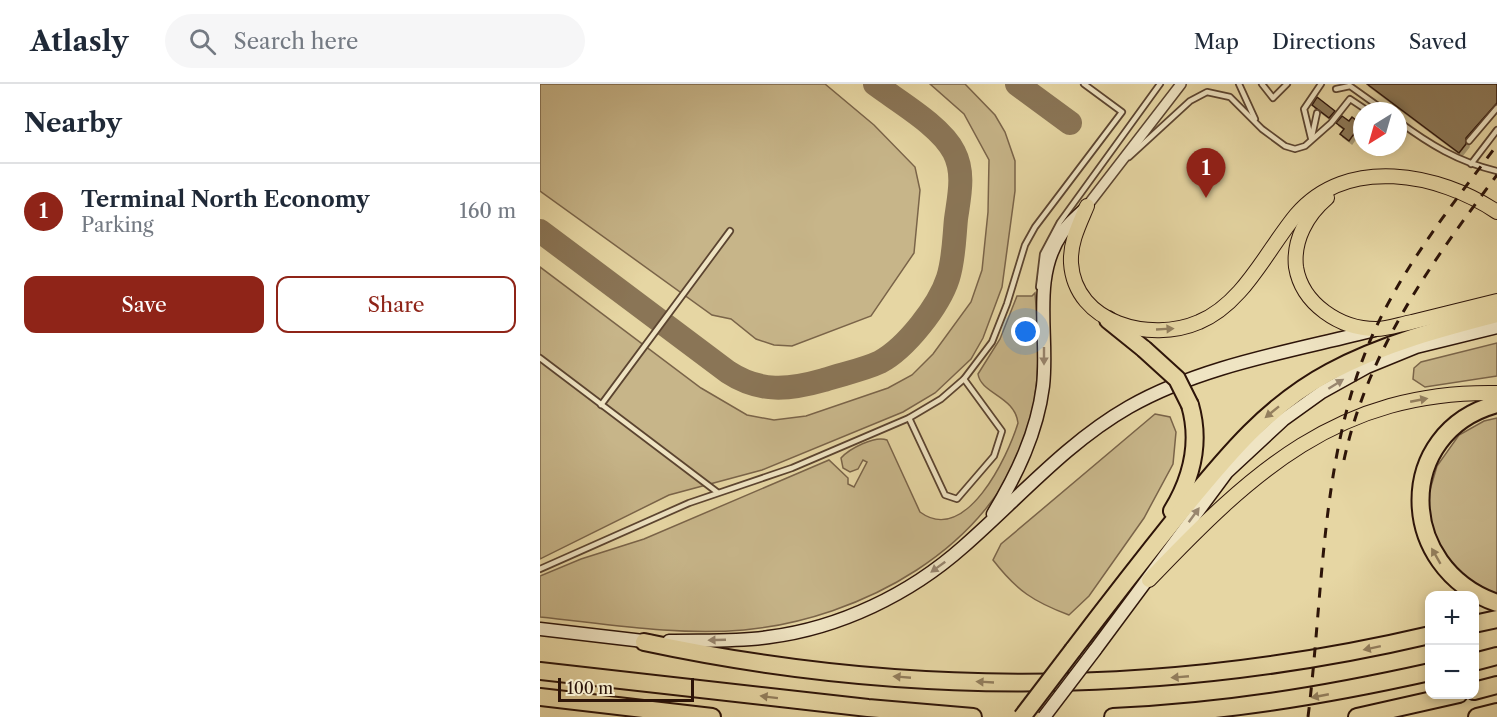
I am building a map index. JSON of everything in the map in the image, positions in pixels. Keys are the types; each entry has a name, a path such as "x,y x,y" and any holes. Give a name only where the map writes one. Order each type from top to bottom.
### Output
{"highway":[{"path":"1022,717 1143,558 1228,453 1286,401 1330,372 1373,352 1425,332 1497,314"},
{"path":"1108,320 1177,379 1194,418 1196,447 1189,477 1143,558"},
{"path":"1497,404 1466,418 1441,441 1426,469 1420,502 1425,534 1441,565 1464,588 1497,603"},
{"path":"1479,623 1497,619"},
{"path":"644,642 773,664 849,672 1012,684 1060,684 1148,680 1253,669 1348,653 1425,636"},
{"path":"1479,661 1497,656"},
{"path":"540,671 868,708 973,717"},
{"path":"1113,717 1222,709 1302,699 1425,673"},
{"path":"1479,690 1497,685"},
{"path":"540,697 712,717"},
{"path":"1357,717 1437,699"},
{"path":"1478,717 1497,712"}],"main road":[{"path":"1088,206 1074,238 1071,264 1081,294 1108,320 1159,330 1183,328 1209,318 1233,298 1305,206 1323,193 1347,183 1378,176 1423,180 1458,191 1497,212"},
{"path":"1347,183 1322,202 1304,227 1296,252 1297,271 1309,297 1327,315 1349,324 1378,330"},
{"path":"982,529 1017,470 1036,420 1043,385 1044,279 1054,246 1063,231 1088,206"},
{"path":"540,629 644,642 769,637 836,621 865,610 924,578 1079,441 1145,399 1211,372 1497,301"},
{"path":"1044,717 1149,580 1227,472 1264,436 1302,405 1344,378 1392,356 1497,327"},
{"path":"1149,580 1242,488 1274,462 1308,441 1341,424 1396,405 1454,395 1497,393"}],"street":[{"path":"1088,206 1181,84"}],"lane":[{"path":"540,569 717,492 792,468 909,418 941,399 964,379 986,352 997,332 1024,245 1035,226 1122,112 1084,84"},
{"path":"1044,309 1038,277 1048,242 1160,84"},
{"path":"1239,84 1262,129"},
{"path":"1262,84 1273,98 1287,84"},
{"path":"1311,138 1304,109 1321,84"},
{"path":"1336,89 1350,86 1372,102"},
{"path":"1110,176 1201,94 1213,92 1230,97 1262,129 1285,146 1294,149 1305,146 1311,138 1331,123 1350,99 1354,102"},
{"path":"1469,141 1497,108"},
{"path":"1311,138 1317,113"},
{"path":"1407,128 1432,147 1471,164 1497,171"},
{"path":"1471,164 1497,130"},
{"path":"602,405 730,231"},
{"path":"540,358 717,492"},
{"path":"909,418 945,495 957,499 994,456 1002,431 964,379"}],"shaded area":[{"path":"540,84 825,84 874,125 915,167 920,190 914,253 871,316 792,346 774,345 756,339 731,319 712,315 540,191"},
{"path":"930,84 965,84 995,115 1005,132 1015,161 1015,191 1002,287 983,338 971,359 935,393 903,412 762,470 669,495 540,559 540,267 701,388 747,415 774,420 806,416 888,388 912,375 933,354 971,302 982,270 988,212 989,160 964,114"},
{"path":"1035,293 1038,344 1035,395 1028,429 1011,471 986,509 954,542 917,570 876,593 833,611 788,623 744,630 667,630 540,617 540,576 581,559 644,539 829,460 848,478 848,484 854,487 867,462 863,460 858,469 850,472 843,468 841,458 856,447 876,439 887,440 920,512 937,519 953,517 969,507 995,475 1018,423 1011,407 980,381 978,374 1000,339 1017,296 1032,296"},
{"path":"1497,343 1497,376 1425,387 1413,379 1414,368 1421,362"},
{"path":"1155,414 1170,417 1176,432 1173,464 1144,518 1089,596 1069,615 1036,600 1018,588 993,560 1001,544"},
{"path":"1497,418 1497,596 1460,574 1438,550 1427,500 1437,466 1459,435 1484,421"}],"building":[{"path":"1367,84 1497,84 1497,103 1466,138 1466,144 1459,153 1407,114 1407,102 1391,102"},
{"path":"1317,97 1335,111 1329,118 1312,105"},
{"path":"1342,116 1349,121 1353,118 1353,135 1349,141 1340,134 1344,129 1336,123"}],"taxiway":[{"path":"540,231 728,372 752,384 775,388 799,386 880,362 911,337 944,289 953,256 960,177 954,152 940,133 875,84"},
{"path":"1017,84 1070,123"}],"railway":[{"path":"1308,717 1333,474 1356,380 1373,334 1399,284 1430,236 1497,145"},
{"path":"1344,460 1369,381 1405,309 1449,241 1497,175"}],"place":[{"name":"Terminal North Economy","path":"1206,198"}]}
